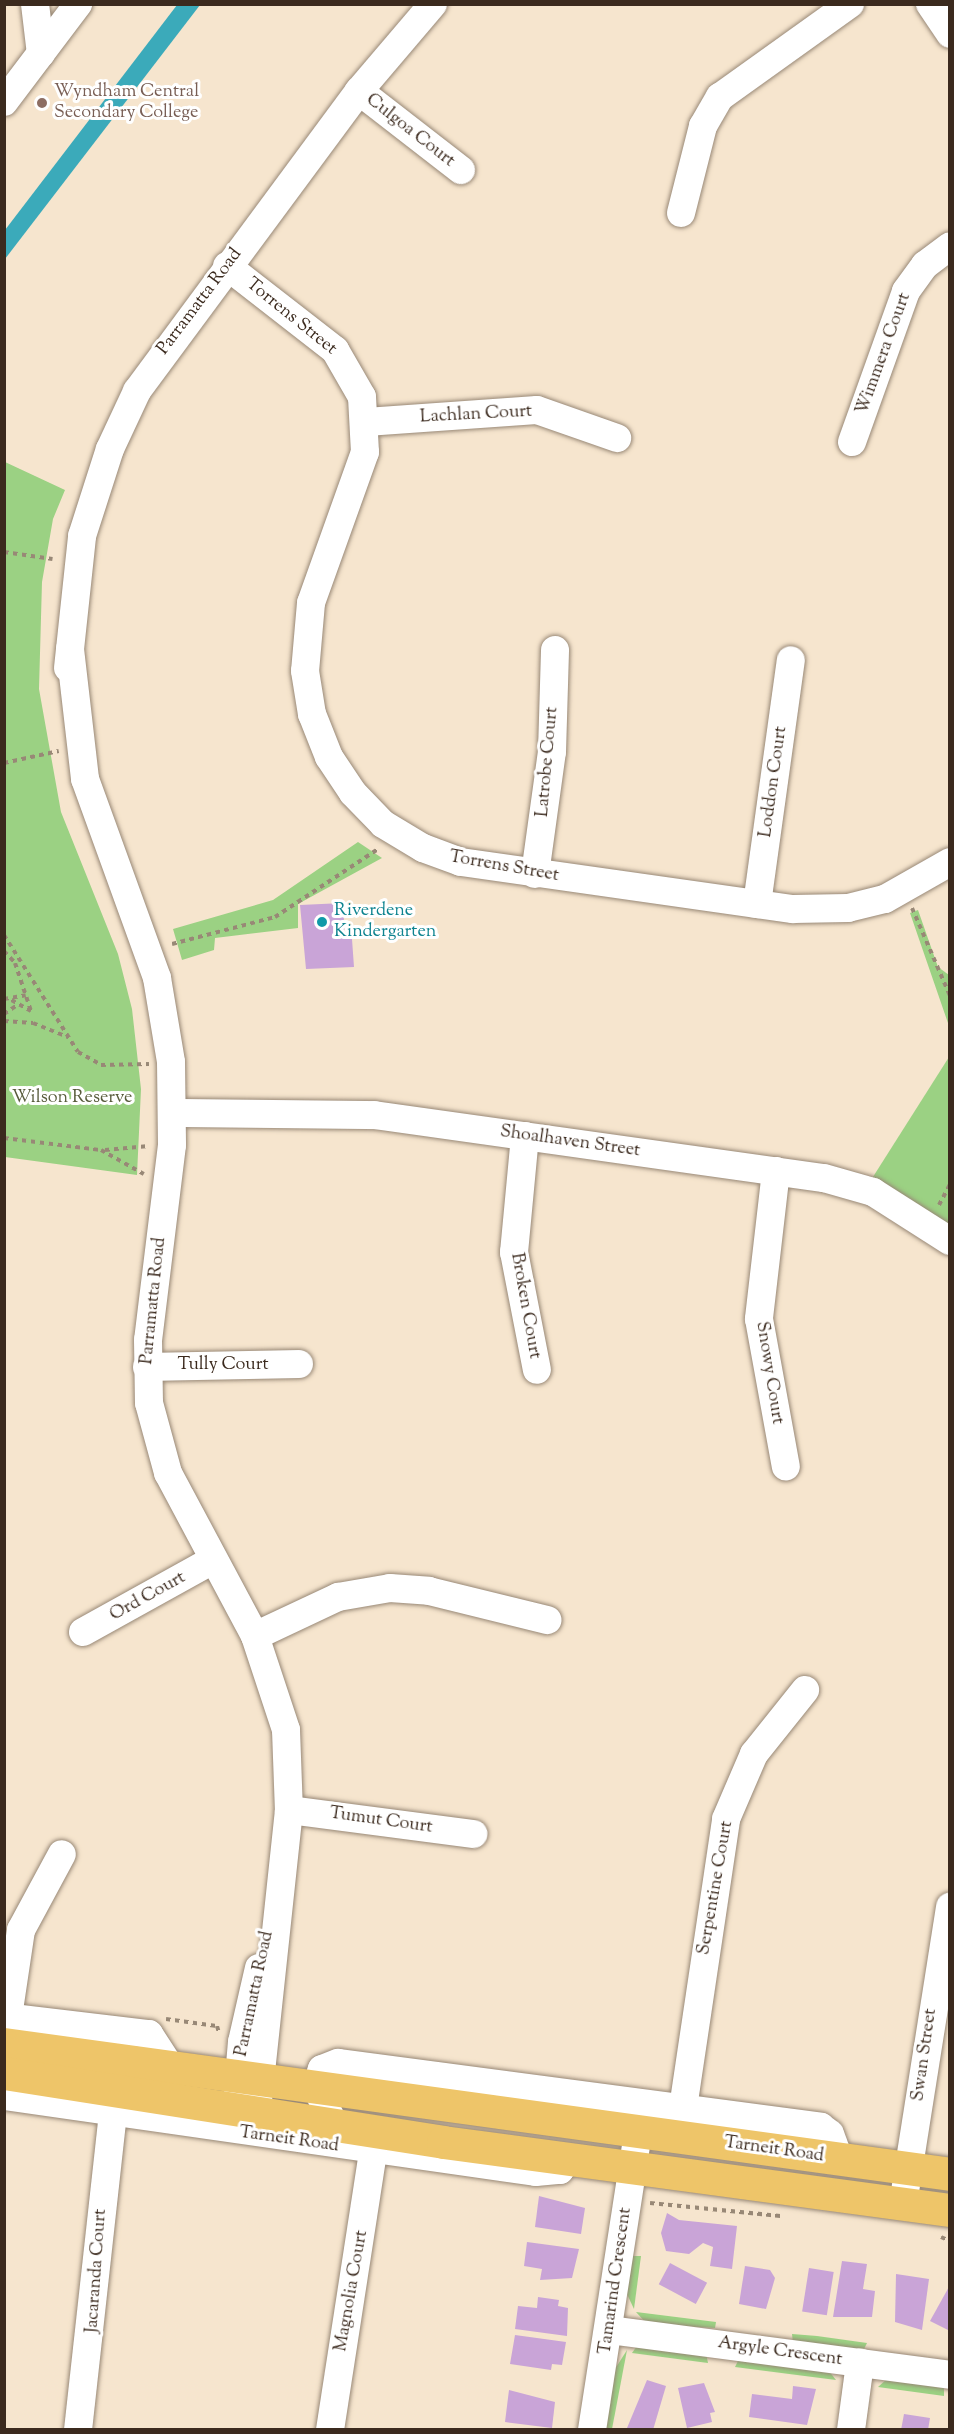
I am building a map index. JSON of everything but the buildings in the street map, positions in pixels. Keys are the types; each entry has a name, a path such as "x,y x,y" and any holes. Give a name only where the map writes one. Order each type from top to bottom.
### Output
{"main road":[{"name":"Tarneit Road","path":"6,2026 171,2068 950,2174"},
{"name":"Tarneit Road","path":"4,2073 568,2158 950,2210"},
{"path":"568,2158 573,2123"}],"street":[{"path":"35,4 41,54"},
{"path":"4,102 78,4"},
{"name":"Parramatta Road","path":"246,2111 250,2078 249,2007 274,1914 289,1810 286,1730 255,1636 168,1473 151,1414 147,1367 172,1145 171,1062 157,978 85,779 69,749 64,712 76,563 110,448 159,356 359,91 434,4"},
{"path":"681,213 703,126 720,97 850,4"},
{"path":"930,4 950,34"},
{"name":"Culgoa Court","path":"359,91 461,170"},
{"name":"Wimmera Court","path":"852,442 906,291 925,265 950,246"},
{"name":"Torrens Street","path":"227,266 335,350 356,380 366,422 362,466 306,626 307,693 319,735 353,793 402,837 442,856 535,874 757,904 835,909 906,891 950,862"},
{"name":"Lachlan Court","path":"366,422 537,410 617,438"},
{"name":"Parramatta Road","path":"70,649 85,779"},
{"name":"Latrobe Court","path":"535,874 553,741 555,650"},
{"name":"Loddon Court","path":"757,904 791,660"},
{"name":"Shoalhaven Street","path":"173,1113 354,1114 776,1170 873,1192 950,1241"},
{"name":"Broken Court","path":"525,1136 514,1252 537,1370"},
{"name":"Snowy Court","path":"776,1170 759,1319 786,1467"},
{"name":"Tully Court","path":"147,1367 299,1364"},
{"name":"Ord Court","path":"83,1632 213,1560"},
{"path":"255,1636 338,1596 390,1588 429,1591 547,1620"},
{"name":"Serpentine Court","path":"683,2108 726,1820 754,1754 805,1690"},
{"name":"Tumut Court","path":"289,1810 473,1834"},
{"path":"6,2026 23,1924 63,1854"},
{"name":"Swan Street","path":"903,2204 950,1907"},
{"name":"Tarneit Road","path":"333,2122 316,2087 322,2069 338,2063 821,2127 830,2134 839,2159"},
{"name":"Tarneit Road","path":"4,2096 373,2152 553,2173 568,2158"},
{"name":"Jacaranda Court","path":"78,2430 113,2113"},
{"name":"Tamarind Crescent","path":"592,2430 638,2132"},
{"name":"Magnolia Court","path":"330,2430 373,2152"},
{"name":"Argyle Crescent","path":"609,2330 950,2375"},
{"path":"850,2430 860,2363"}],"path":[{"path":"4,552 52,560"},
{"path":"4,763 69,749"},
{"path":"172,944 275,917 380,847"},
{"path":"906,891 950,996"},
{"path":"4,935 78,1052 101,1065 171,1062"},
{"path":"4,951 15,963 31,1011 17,1006 11,1000"},
{"path":"4,999 11,1000 26,995"},
{"path":"4,1014 17,1006"},
{"path":"4,1020 33,1023 69,1037"},
{"path":"4,1138 101,1150 172,1145"},
{"path":"101,1150 129,1162 166,1196"},
{"path":"943,1208 936,1203 950,1184"}],"green space":[{"name":"Wilson Reserve","path":"5,462 65,490 53,519 42,582 39,689 61,812 118,954 132,1009 141,1089 137,1175 5,1157"},
{"path":"358,842 382,858 298,904 298,928 215,938 214,950 182,960 173,929 273,900"},
{"path":"918,910 938,967 949,975 949,1026 910,913"},
{"path":"949,1057 949,1226 871,1180"},
{"path":"631,2256 641,2256 634,2309 626,2292"},
{"path":"636,2312 716,2322 715,2328 647,2324"},
{"path":"792,2334 867,2343 862,2353 793,2343"},
{"path":"637,2346 706,2353 708,2363 632,2353"},
{"path":"627,2350 612,2429 605,2430 615,2369"},
{"path":"740,2357 829,2371 836,2380 735,2367"},
{"path":"887,2379 944,2386 944,2396 878,2387"}],"water":[{"path":"177,5 200,5 5,259 5,230"}],"place":[{"name":"Wyndham Central Secondary College","path":"42,103"},
{"name":"Riverdene Kindergarten","path":"322,922"}]}
